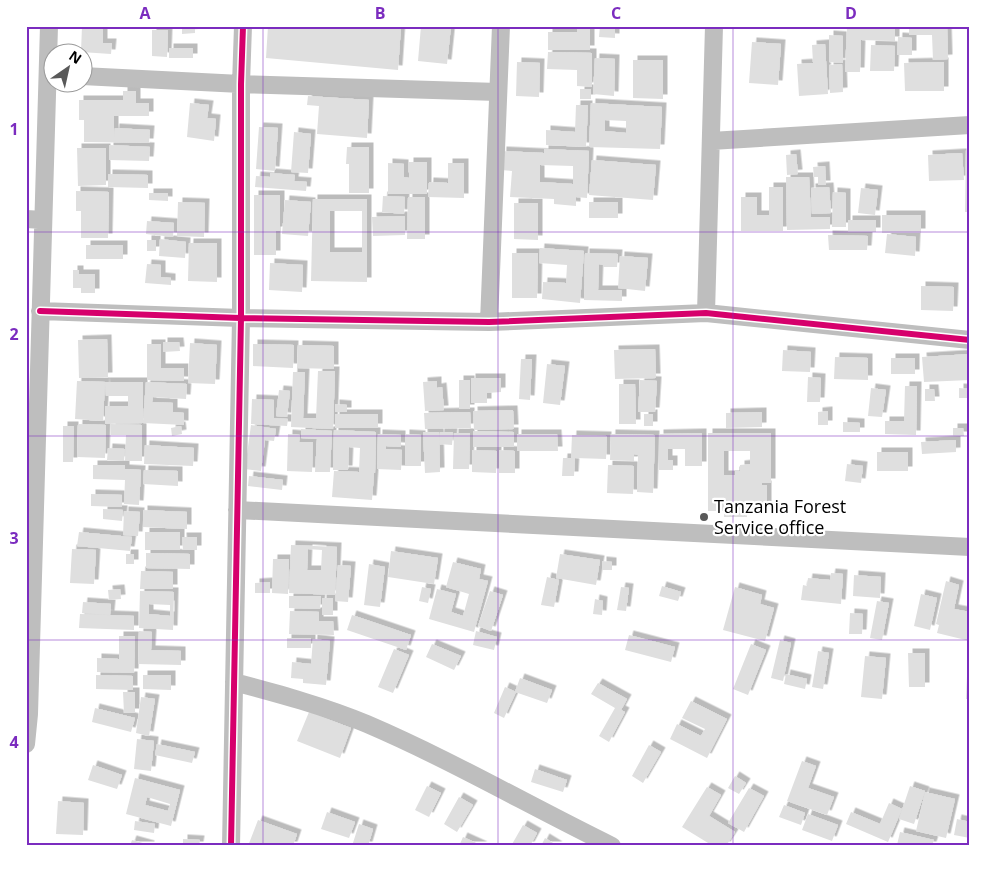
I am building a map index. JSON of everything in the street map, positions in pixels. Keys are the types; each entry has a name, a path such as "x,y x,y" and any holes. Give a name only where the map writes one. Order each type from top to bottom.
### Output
{"street":[{"path":"48,26 49,42"},
{"path":"231,846 242,318 241,84 243,26"},
{"path":"489,322 500,26"},
{"path":"706,314 714,26"},
{"path":"92,77 241,84 498,92"},
{"path":"26,744 30,714 40,311 35,219 48,92"},
{"path":"711,141 970,125"},
{"path":"40,311 242,318 489,322 706,314 970,340"},
{"path":"237,510 970,547"},
{"path":"234,682 300,699 366,723 436,755 550,816 612,846"}],"building":[{"path":"82,26 103,26 103,43 112,43 111,54 92,53 92,42 81,42"},
{"path":"163,26 195,26 195,33 182,34 182,29 164,29"},
{"path":"268,26 401,26 398,70 266,58"},
{"path":"421,26 451,26 447,64 418,61"},
{"path":"577,26 590,26 590,50 548,50 548,32 577,32"},
{"path":"600,26 615,26 615,38 599,37"},
{"path":"847,26 895,26 895,41 861,40 860,72 845,72"},
{"path":"909,26 947,26 948,59 933,60 932,35 909,35"},
{"path":"152,30 168,30 167,57 152,56"},
{"path":"829,35 843,36 843,63 829,62"},
{"path":"898,37 912,38 912,55 897,55"},
{"path":"752,42 781,44 778,85 749,83"},
{"path":"825,44 828,94 799,96 797,64 813,63 812,45"},
{"path":"871,45 895,46 894,71 870,71"},
{"path":"169,48 193,48 193,58 169,58"},
{"path":"548,52 592,53 592,87 577,86 577,70 547,69"},
{"path":"595,58 615,59 614,96 593,94"},
{"path":"633,60 663,60 663,99 633,98"},
{"path":"517,62 540,63 539,97 516,96"},
{"path":"944,62 944,91 905,91 904,63"},
{"path":"842,64 843,92 830,93 829,65"},
{"path":"580,89 591,89 591,99 580,99"},
{"path":"123,91 136,91 136,103 149,103 149,116 114,116 114,137 115,128 150,130 149,143 84,142 84,120 79,120 79,100 123,100"},
{"path":"308,96 369,100 367,138 317,134 319,106 307,105"},
{"path":"190,103 209,105 207,118 216,119 214,141 187,137"},
{"path":"591,103 662,107 660,149 589,147","holes":["605,120 626,121 626,133 605,131"]},
{"path":"576,105 588,105 586,147 546,145 546,130 575,132"},
{"path":"259,127 278,128 275,171 256,169"},
{"path":"294,132 311,134 308,173 291,172"},
{"path":"109,145 150,147 149,161 109,160"},
{"path":"347,147 369,147 369,193 349,193 349,164 346,164"},
{"path":"77,148 106,148 106,185 78,186"},
{"path":"544,149 589,151 587,198 576,197 576,206 554,204 554,199 510,197 512,171 501,170 502,151 544,153","holes":["540,165 573,166 573,184 540,182"]},
{"path":"966,150 970,150 970,212 965,212"},
{"path":"962,153 964,180 929,181 928,155"},
{"path":"796,154 798,174 787,175 786,155"},
{"path":"592,160 656,165 653,200 589,195"},
{"path":"409,162 427,162 427,194 388,194 388,163 404,164 404,177 409,178"},
{"path":"448,163 464,163 464,198 428,197 429,182 448,183"},
{"path":"825,166 826,185 818,185 818,177 814,177 813,167"},
{"path":"270,173 295,175 294,181 307,182 306,191 255,187 256,176 270,177"},
{"path":"108,174 148,175 148,188 108,187"},
{"path":"786,177 809,177 811,217 830,217 830,229 787,230"},
{"path":"769,187 783,187 783,231 741,231 741,197 757,197 757,215 769,215"},
{"path":"829,187 831,213 812,214 811,188"},
{"path":"861,188 878,190 875,215 858,213"},
{"path":"76,191 109,192 108,238 81,238 81,211 76,211"},
{"path":"833,192 846,193 846,227 832,227"},
{"path":"149,193 168,193 168,201 149,200"},
{"path":"254,195 280,195 280,231 276,231 276,255 254,255"},
{"path":"383,196 405,197 404,214 382,212"},
{"path":"408,197 425,197 425,239 407,239"},
{"path":"313,199 367,199 367,282 311,281","holes":["330,211 362,211 362,252 330,252"]},
{"path":"285,200 311,202 308,236 282,234"},
{"path":"178,202 205,203 204,237 177,236"},
{"path":"589,202 618,202 618,218 589,218"},
{"path":"514,203 538,203 538,240 514,239"},
{"path":"882,215 921,215 921,233 882,233"},
{"path":"405,216 405,235 373,236 372,217"},
{"path":"848,220 876,220 876,232 848,232"},
{"path":"147,221 174,223 173,237 146,234"},
{"path":"887,234 916,237 915,256 885,253"},
{"path":"828,235 868,236 867,250 829,250"},
{"path":"160,239 186,242 185,258 159,256"},
{"path":"147,240 156,240 156,251 147,251"},
{"path":"189,243 217,243 217,282 188,281"},
{"path":"86,245 123,245 123,259 86,259"},
{"path":"540,248 584,251 580,303 542,299 543,282 566,283 567,265 539,263"},
{"path":"512,253 538,253 537,298 512,298"},
{"path":"585,253 618,254 617,267 603,267 603,265 599,264 598,290 622,290 622,301 584,300"},
{"path":"620,256 648,258 645,291 618,288"},
{"path":"270,263 303,265 302,292 269,290"},
{"path":"147,264 161,265 161,277 171,278 171,285 145,283"},
{"path":"73,270 79,270 79,274 95,274 95,293 81,293 81,288 73,288"},
{"path":"921,286 954,287 953,311 921,310"},
{"path":"107,339 108,377 79,378 78,340"},
{"path":"163,342 179,342 180,351 163,352"},
{"path":"190,343 217,345 215,384 188,383"},
{"path":"147,344 161,344 161,368 184,368 184,381 147,380"},
{"path":"253,344 294,345 293,368 253,366"},
{"path":"298,345 334,346 334,369 297,368"},
{"path":"655,349 656,378 615,379 614,350"},
{"path":"783,350 811,352 810,372 782,371"},
{"path":"970,354 970,380 924,382 922,357"},
{"path":"835,357 868,358 868,380 834,379"},
{"path":"891,358 915,358 915,374 891,374"},
{"path":"521,359 532,359 530,400 519,399"},
{"path":"547,364 565,366 560,405 543,403"},
{"path":"318,371 335,371 333,429 291,427 293,372 305,372 303,418 316,418"},
{"path":"808,377 821,378 820,402 807,402"},
{"path":"471,378 501,378 501,392 487,393 487,403 471,403"},
{"path":"459,380 470,380 470,409 459,409"},
{"path":"640,380 657,381 655,412 638,412"},
{"path":"77,381 105,382 103,421 75,419"},
{"path":"437,381 437,388 442,387 444,410 425,411 423,382"},
{"path":"105,382 143,382 143,421 146,382 187,384 186,399 153,397 152,402 173,403 173,412 184,413 184,425 105,424 105,406 128,406 128,396 106,396"},
{"path":"619,384 635,384 636,424 619,424"},
{"path":"905,386 917,386 916,435 885,434 885,421 904,421"},
{"path":"871,388 886,390 882,417 868,416"},
{"path":"959,388 970,389 970,398 959,398"},
{"path":"925,389 934,389 935,401 925,401"},
{"path":"279,390 290,391 287,417 276,416"},
{"path":"252,399 274,400 274,418 288,419 287,426 251,424"},
{"path":"335,404 347,405 347,412 335,412"},
{"path":"513,410 514,429 474,430 473,411"},
{"path":"828,411 828,425 818,425 818,412"},
{"path":"470,412 471,428 425,429 424,413"},
{"path":"762,412 762,427 726,428 726,413"},
{"path":"335,414 378,414 378,428 335,428"},
{"path":"644,414 653,414 653,426 644,426"},
{"path":"843,422 860,423 860,432 843,432"},
{"path":"78,424 106,425 105,458 77,457"},
{"path":"111,424 142,425 142,461 125,461 126,435 111,435"},
{"path":"251,425 276,429 274,441 265,440 261,471 245,469"},
{"path":"63,426 74,426 73,462 63,462"},
{"path":"181,426 182,434 172,436 171,428"},
{"path":"953,428 963,428 964,436 953,436"},
{"path":"301,429 332,431 330,472 315,472 317,439 301,438"},
{"path":"334,430 376,432 372,500 332,497 334,471 359,472 360,448 349,447 348,470 333,470"},
{"path":"473,431 514,432 514,447 473,447"},
{"path":"423,432 439,432 440,472 425,473"},
{"path":"440,432 453,432 452,445 439,444"},
{"path":"454,433 470,433 469,469 453,469"},
{"path":"702,433 702,466 685,466 685,449 668,449 668,460 673,460 673,470 659,470 659,434"},
{"path":"708,433 771,433 771,483 762,483 762,485 767,485 767,506 762,506 762,512 747,512 747,517 724,517 724,511 708,511","holes":["724,451 750,451 750,464 740,465 740,471 735,471 735,475 724,475"]},
{"path":"288,434 300,435 299,442 313,442 312,472 287,471"},
{"path":"378,434 401,435 401,447 386,446 386,449 402,450 401,470 377,469"},
{"path":"405,434 421,435 421,466 405,466"},
{"path":"517,434 557,434 558,451 517,451"},
{"path":"611,434 655,435 653,493 637,492 638,455 634,454 634,461 610,460"},
{"path":"572,435 607,436 606,459 575,458 574,476 562,476 563,458 571,458"},
{"path":"956,440 956,452 922,454 921,442"},
{"path":"145,445 194,448 193,466 144,464"},
{"path":"108,448 125,449 124,461 107,460"},
{"path":"472,450 497,451 496,473 472,472"},
{"path":"499,450 515,451 515,473 499,473"},
{"path":"877,452 908,452 908,471 877,471"},
{"path":"847,464 863,466 861,483 845,481"},
{"path":"93,465 125,465 125,469 141,470 139,505 124,504 125,480 93,479"},
{"path":"608,465 634,466 633,494 607,493"},
{"path":"144,470 178,471 178,486 143,484"},
{"path":"249,476 283,480 282,490 248,486"},
{"path":"91,494 122,495 122,507 91,506"},
{"path":"103,509 123,510 122,521 103,519"},
{"path":"143,510 187,512 187,529 143,527"},
{"path":"124,511 140,512 138,536 123,535"},
{"path":"79,532 132,537 130,551 77,546"},
{"path":"145,532 180,532 180,550 145,550"},
{"path":"182,537 197,537 197,550 183,550"},
{"path":"291,545 337,547 335,595 289,593","holes":["308,549 322,550 321,570 307,570"]},
{"path":"72,549 96,550 94,584 70,583"},
{"path":"391,551 438,558 434,584 388,577"},
{"path":"146,553 190,554 190,569 146,568"},
{"path":"126,554 134,554 134,564 126,564"},
{"path":"560,554 600,560 596,585 556,578"},
{"path":"273,559 289,559 288,594 272,593"},
{"path":"602,561 612,562 612,570 602,570"},
{"path":"453,562 481,569 479,579 488,581 474,632 429,619 437,589 456,594 451,612 463,616 469,594 446,587"},
{"path":"369,564 385,567 380,607 364,605"},
{"path":"338,565 351,566 348,602 335,601"},
{"path":"141,571 173,572 173,589 140,589"},
{"path":"831,573 843,574 841,604 801,600 803,585 807,586 808,578 830,580"},
{"path":"854,575 881,577 880,598 853,596"},
{"path":"547,577 559,580 554,607 541,605"},
{"path":"946,581 959,585 954,609 970,612 970,641 937,633 939,625 936,624"},
{"path":"270,582 270,593 255,593 255,583"},
{"path":"662,586 681,592 678,601 659,596"},
{"path":"422,587 431,589 428,603 419,601"},
{"path":"621,587 629,588 626,611 617,610"},
{"path":"735,587 762,595 760,604 774,608 765,641 723,630"},
{"path":"120,589 121,599 109,600 108,590"},
{"path":"140,591 174,592 173,630 139,628","holes":["149,604 170,605 170,616 149,614"]},
{"path":"490,591 503,595 491,631 478,626"},
{"path":"921,594 937,598 930,630 914,626"},
{"path":"289,596 321,596 320,609 289,608"},
{"path":"322,598 333,598 333,615 322,615"},
{"path":"595,599 603,601 602,615 593,614"},
{"path":"877,601 889,603 882,640 870,638"},
{"path":"83,602 111,604 110,615 82,613"},
{"path":"290,611 319,612 319,621 333,621 334,635 289,634"},
{"path":"850,613 863,614 862,634 849,634"},
{"path":"80,614 134,616 134,630 79,628"},
{"path":"352,615 411,635 406,650 347,630"},
{"path":"139,631 152,632 151,650 181,651 181,665 138,664"},
{"path":"476,631 497,637 494,650 473,645"},
{"path":"629,635 675,647 671,662 625,650"},
{"path":"119,636 135,636 134,673 97,672 97,658 119,659"},
{"path":"287,638 311,638 311,648 287,648"},
{"path":"313,639 330,641 326,685 303,683 303,679 291,678 292,662 311,664"},
{"path":"780,640 791,643 783,681 771,678"},
{"path":"432,644 461,656 454,670 426,657"},
{"path":"751,644 766,650 748,695 733,689"},
{"path":"394,649 409,655 393,693 378,687"},
{"path":"818,651 829,653 823,689 812,687"},
{"path":"908,653 925,653 925,687 909,687"},
{"path":"865,656 886,658 882,699 861,697"},
{"path":"786,674 807,679 805,689 784,684"},
{"path":"96,675 133,676 133,690 96,689"},
{"path":"143,675 171,675 171,690 143,689"},
{"path":"967,676 970,676 970,699 966,699"},
{"path":"520,678 552,690 547,703 515,692"},
{"path":"598,683 627,699 621,710 625,712 609,742 599,736 615,708 591,694"},
{"path":"505,687 516,692 504,718 494,713"},
{"path":"123,692 135,692 135,713 124,713"},
{"path":"141,697 155,699 149,736 136,733"},
{"path":"691,701 727,719 707,758 670,739 677,724 701,736 705,729 682,718"},
{"path":"95,708 135,718 131,732 92,722"},
{"path":"309,712 351,728 340,758 297,741"},
{"path":"137,739 154,741 151,771 134,769"},
{"path":"157,744 195,752 192,763 155,755"},
{"path":"649,745 661,752 643,783 632,776"},
{"path":"802,761 816,766 808,788 834,797 827,815 787,801"},
{"path":"93,765 122,775 117,789 88,780"},
{"path":"535,769 567,780 563,792 531,782"},
{"path":"735,776 746,783 739,794 728,788"},
{"path":"135,778 180,790 171,826 126,814","holes":["147,797 170,804 168,811 145,805"]},
{"path":"427,786 441,793 429,817 415,810"},
{"path":"910,786 925,791 914,824 899,819"},
{"path":"707,787 721,795 709,816 735,832 726,846 713,846 682,827"},
{"path":"749,788 764,796 744,832 728,823"},
{"path":"925,792 955,799 946,838 916,831"},
{"path":"459,797 473,805 457,832 444,824"},
{"path":"58,801 84,803 83,835 56,834"},
{"path":"889,803 902,809 888,842 846,824 851,812 880,824"},
{"path":"784,805 805,813 801,825 779,817"},
{"path":"327,812 355,822 349,838 321,829"},
{"path":"808,814 838,825 832,841 802,830"},
{"path":"957,819 970,822 970,838 954,835"},
{"path":"258,820 297,834 293,846 248,846"},
{"path":"135,821 155,824 154,833 134,830"},
{"path":"359,824 373,829 368,846 352,846"},
{"path":"523,825 537,833 530,846 511,846"},
{"path":"900,832 934,840 932,846 897,845"},
{"path":"463,837 483,846 459,846"},
{"path":"545,838 558,846 541,846"},
{"path":"183,839 200,840 199,846 183,846"},
{"path":"132,840 150,845 150,846 130,846"}],"cycle path":[{"path":"231,846 241,318 241,84 243,26"},
{"path":"40,311 241,318 489,322 706,313 970,340"}],"place":[{"name":"Tanzania Forest Service office","path":"704,517"}]}
